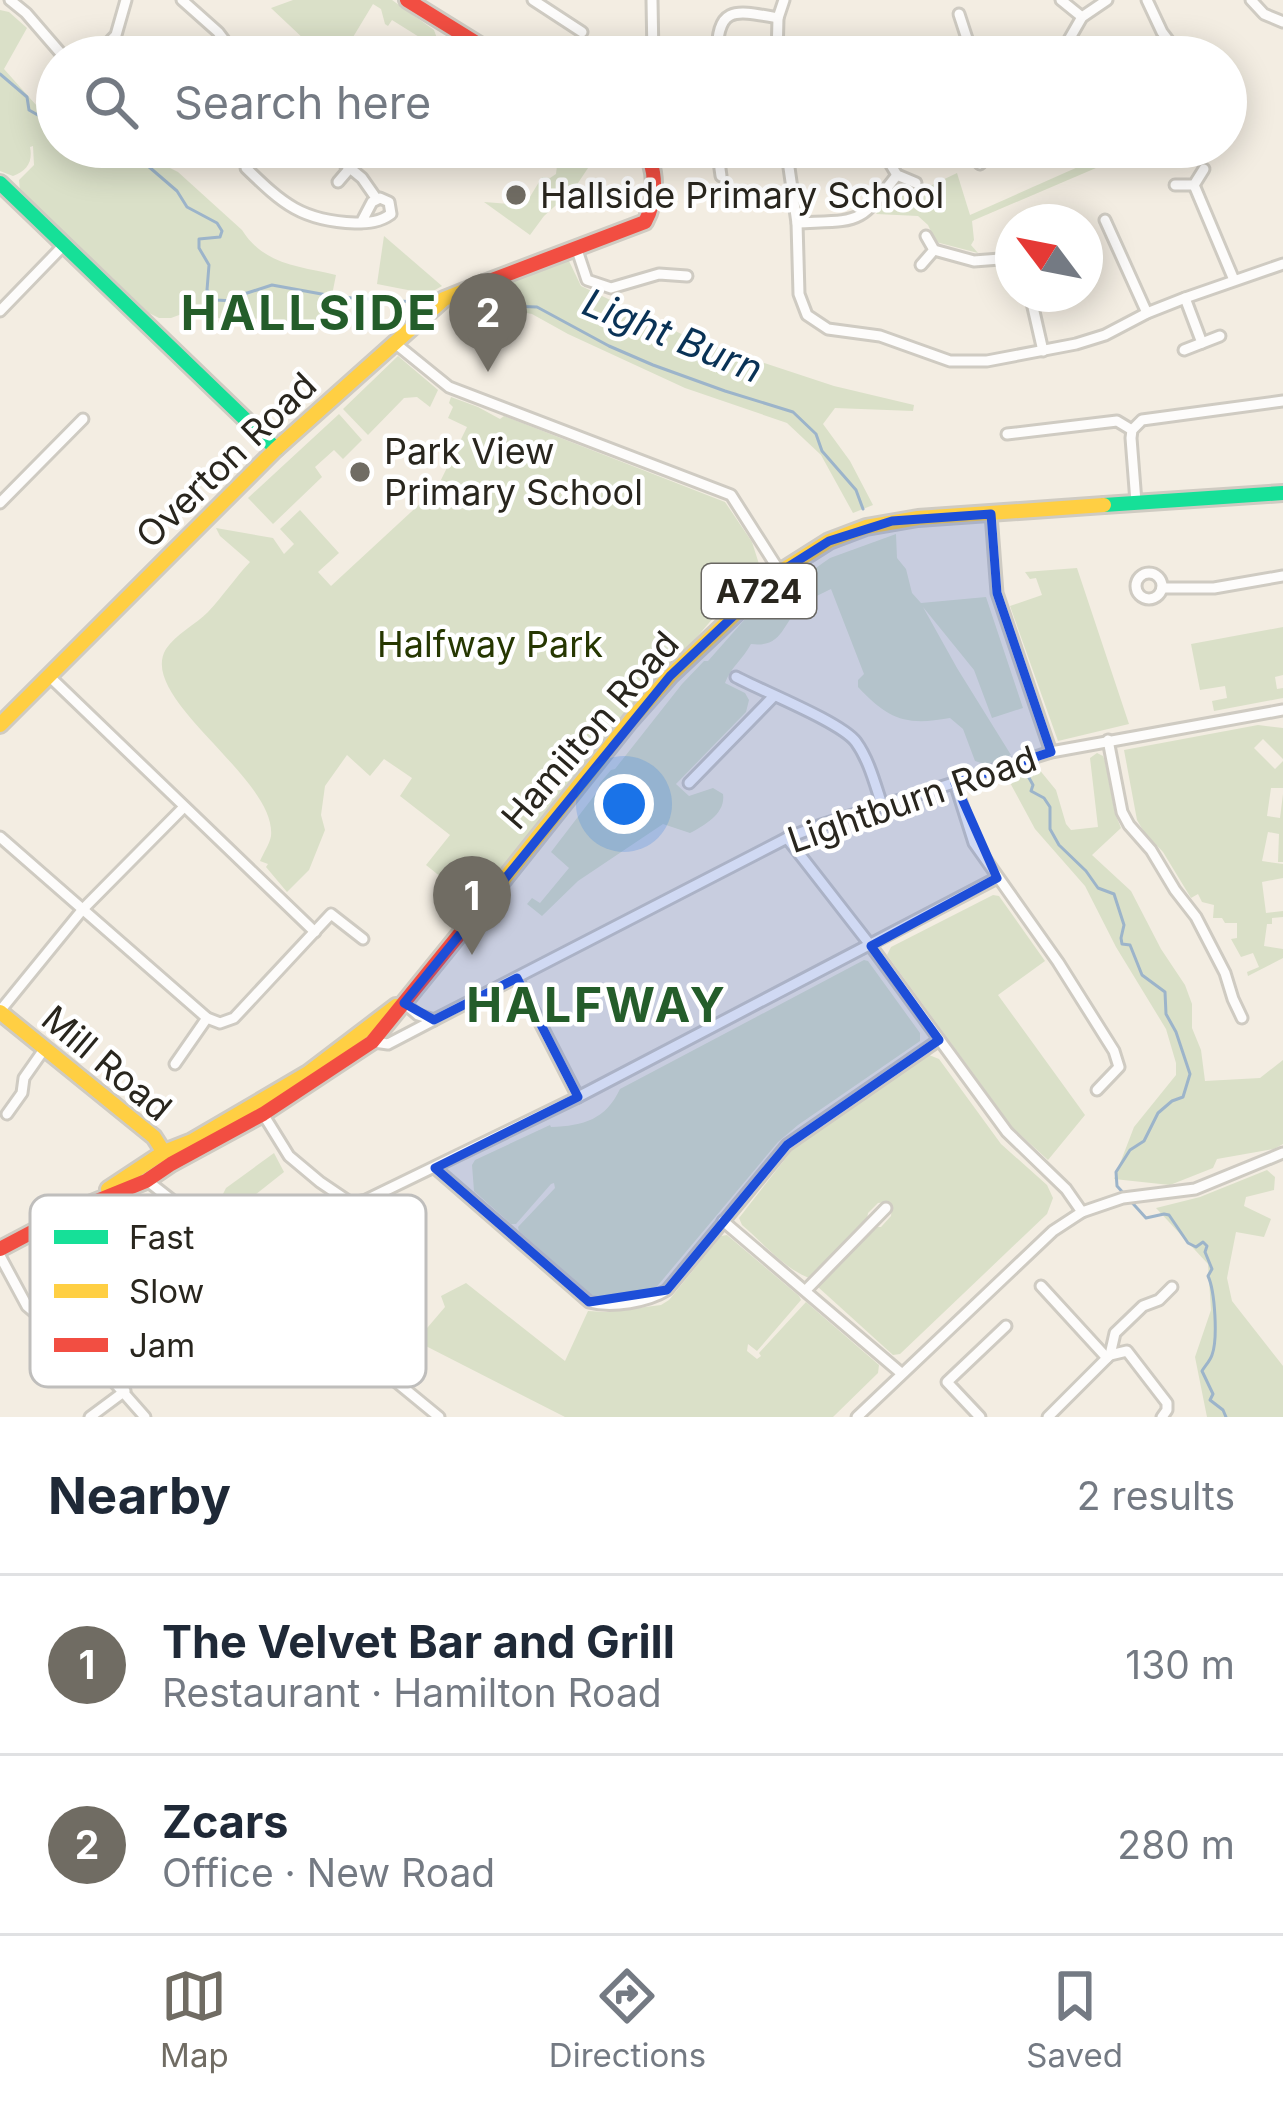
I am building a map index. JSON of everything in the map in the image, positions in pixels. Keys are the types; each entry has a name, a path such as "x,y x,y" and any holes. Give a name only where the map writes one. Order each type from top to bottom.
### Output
{"main road":[{"path":"407,0 466,36"},
{"name":"Overton Road","path":"0,725 276,448 445,299 644,222 651,212 653,168"},
{"path":"0,183 276,448"},
{"name":"Hamilton Road","path":"168,1158 262,1114 372,1042 670,676 780,572 829,541 866,527 919,518 1283,494"},
{"name":"Hamilton Road","path":"104,1195 308,1073 404,1003"},
{"name":"Mill Road","path":"0,1012 154,1137 168,1158"},
{"name":"Hamilton Road","path":"0,1252 30,1235"}],"street":[{"path":"10,0 46,36"},
{"path":"115,36 126,0"},
{"path":"182,0 221,36"},
{"path":"532,0 582,32"},
{"path":"652,0 653,36"},
{"path":"778,36 784,0"},
{"path":"1061,0 1082,17"},
{"path":"1071,36 1082,17 1107,0"},
{"path":"1147,0 1165,36"},
{"path":"1251,0 1264,14 1283,22"},
{"path":"195,11 203,1"},
{"path":"717,36 723,18 735,11 778,18"},
{"path":"959,14 966,36"},
{"path":"246,168 314,219 362,223 389,217 389,202 376,199 350,168 338,182"},
{"path":"720,168 721,176"},
{"path":"789,168 800,294 807,315 829,329 880,336 950,361 987,361 1105,335 1185,298 1282,267"},
{"path":"893,168 916,183"},
{"path":"1194,185 1204,169"},
{"path":"797,223 860,218 897,175"},
{"path":"1175,184 1194,185"},
{"path":"1194,185 1234,280"},
{"path":"362,223 376,199"},
{"path":"1105,220 1147,313"},
{"path":"926,236 934,250 974,261 995,259"},
{"path":"0,311 64,245"},
{"path":"576,247 587,280 611,288 659,274 687,276"},
{"path":"921,265 934,250"},
{"path":"1185,298 1202,343"},
{"path":"1034,312 1042,350"},
{"path":"1184,350 1220,337"},
{"path":"396,344 449,388 731,495 780,572"},
{"path":"1132,430 1142,421 1283,401"},
{"path":"0,503 83,419"},
{"path":"1007,434 1117,421 1132,430"},
{"path":"1132,430 1136,502"},
{"path":"991,514 997,593 1051,752"},
{"path":"1162,588 1214,588 1283,576"},
{"path":"50,676 314,932"},
{"path":"736,677 853,737 882,805"},
{"path":"689,782 773,697"},
{"name":"Lightburn Road","path":"372,1042 388,1044 787,838 1051,752 1283,710"},
{"path":"1108,740 1122,812 1196,917 1242,1018"},
{"path":"955,783 974,844 1114,1051 1120,1067 1097,1090"},
{"path":"0,1012 82,909 184,807"},
{"path":"0,837 207,1018 220,1023 234,1018 331,914 362,939"},
{"path":"787,838 1007,1132 1066,1189 1082,1212"},
{"path":"377,1195 578,1097 998,878"},
{"path":"517,978 578,1097"},
{"path":"404,1003 434,1020"},
{"path":"175,1064 207,1018"},
{"path":"435,1168 581,1297 599,1305 655,1298 667,1290 787,1145 939,1040"},
{"path":"7,1114 45,1048"},
{"path":"262,1114 289,1156 339,1195"},
{"path":"857,1417 1053,1231 1082,1212 1124,1198 1196,1189 1283,1153"},
{"path":"142,1175 167,1195"},
{"path":"806,1290 886,1208"},
{"path":"723,1221 901,1373"},
{"path":"0,1252 30,1309"},
{"path":"1041,1286 1108,1356"},
{"path":"1048,1417 1108,1356 1114,1333 1172,1287"},
{"path":"980,1417 947,1382 1006,1326"},
{"path":"1108,1356 1127,1351 1165,1400 1167,1410 1162,1417"},
{"path":"122,1387 146,1417"},
{"path":"403,1387 439,1417"},
{"path":"90,1417 125,1390"}],"highlighted area":[{"path":"991,514 997,593 1051,752 955,783 997,878 871,946 939,1040 787,1145 667,1290 589,1302 435,1168 578,1097 517,978 434,1020 404,1003 670,676 780,572 829,541 892,521"}],"green space":[{"path":"293,0 392,0 436,36 418,36 392,20 388,26 381,9 373,4 354,36 301,36 271,8"},
{"path":"0,10 27,28 4,69 36,105 36,168 170,168 261,251 283,262 336,275 329,310 323,320 285,329 241,315 223,319 190,311 159,318 35,213 20,191 19,180 34,165 33,146 22,171 13,176 0,171"},
{"path":"557,168 588,168 530,235 484,202 525,205 542,177 556,174"},
{"path":"1076,168 1096,168 1012,204 995,204 995,211 972,221 971,245 978,253 936,242 918,216 876,214 899,185 916,190 957,173 970,215"},
{"path":"384,236 442,286 428,294 377,284"},
{"path":"568,259 581,286 692,339 834,386 914,405 913,411 835,408 823,424 873,505 853,513 821,455 787,423 685,388 532,314 467,310 469,299"},
{"path":"398,356 438,390 430,407 417,397 404,398 368,435 343,409"},
{"name":"Halfway Park","path":"451,397 725,502 752,542 759,564 472,902 426,865 450,835 400,796 412,778 384,759 370,776 347,755 325,786 321,815 325,830 309,870 287,892 268,864 260,861 271,836 267,813 253,789 171,691 162,669 166,649 208,612 250,562 216,528 273,538 284,554 294,544 280,529 300,510 339,553 318,572 331,586 437,488 467,427 448,418"},
{"path":"339,414 362,440 343,459 334,450 315,467 322,477 273,524 248,498"},
{"path":"896,534 897,558 921,603 986,597 1023,708 992,718 974,670 923,607 1011,755 987,765 975,761 963,729 950,718 899,718 869,698 858,687 864,674 831,589 804,604 777,638 751,644 728,677 725,683 749,700 746,712 676,784 689,796 713,788 723,794 713,818 690,833 663,824 578,881 542,916 527,904 532,898 540,903 569,868 551,852 600,783 682,684 761,601 770,600 830,558"},
{"path":"1077,568 1129,724 1058,741 1010,606 1042,595 1036,578 1030,579 1025,572"},
{"path":"1283,627 1283,675 1275,677 1283,698 1214,711 1212,701 1227,698 1225,686 1200,690 1191,644"},
{"path":"1258,725 1283,728 1283,759 1263,739 1254,748 1275,769 1283,761 1283,788 1271,788 1267,816 1280,818 1283,794 1283,862 1278,862 1279,834 1268,832 1262,861 1283,864 1283,878 1262,882 1266,913 1283,911 1283,917 1267,924 1264,946 1283,949 1283,958 1248,976 1247,972 1259,967 1253,953 1241,957 1231,939 1237,938 1237,923 1213,918 1214,905 1202,902 1198,894 1191,898 1137,820 1124,750"},
{"path":"1097,753 1105,761 1121,828 1092,855 1131,891 1185,985 1205,1081 1260,1078 1283,1060 1283,1144 1217,1159 1213,1168 1170,1185 1114,1179 1134,1127 1176,1075 1166,1029 1085,886 1035,829 1008,779 1038,768 1056,790 1071,830 1098,827 1090,758"},
{"path":"999,896 1045,961 998,995 1085,1115 1048,1160 1012,1127 887,955 891,947"},
{"path":"864,960 920,1033 920,1041 778,1142 654,1290 591,1295 519,1231 555,1188 554,1183 516,1224 474,1191 475,1160 550,1125 593,1119 620,1089"},
{"path":"929,1055 939,1059 1001,1144 1047,1185 1053,1198 1047,1214 900,1354 893,1355 818,1287 891,1216 887,1202 878,1203 809,1278 774,1254 739,1218 793,1149"},
{"path":"274,1153 284,1172 255,1195 222,1195"},
{"path":"1267,1170 1275,1177 1274,1190 1246,1197 1244,1206 1271,1219 1264,1237 1236,1232 1227,1278 1232,1301 1283,1366 1283,1417 1207,1417 1195,1357 1211,1310 1208,1264 1156,1208 1200,1197"},
{"path":"727,1235 801,1300 757,1351 748,1344 747,1351 757,1359 761,1356 806,1302 879,1365 878,1373 833,1417 565,1417 426,1346 426,1329 445,1307 441,1296 466,1283 565,1361 588,1311 661,1305 721,1236"}],"waterway":[{"name":"Light Burn","path":"0,74 27,97 29,110 36,114"},
{"name":"Light Burn","path":"150,168 177,191 187,207 217,223 222,231 220,237 199,239 209,265 207,290 216,300 234,301 272,285 338,297 431,303"},
{"name":"Light Burn","path":"446,304 537,307 653,365 793,412 816,434 822,451 856,490 863,509"},
{"name":"Light Burn","path":"1028,776 1031,791 1050,807 1050,829 1059,845 1098,888 1114,894 1124,925 1122,944 1130,945 1142,975 1165,992 1166,1014 1190,1074 1183,1097 1158,1113 1144,1141 1130,1150 1116,1172 1117,1186 1146,1218 1169,1215 1188,1243 1207,1246 1215,1338 1202,1371 1213,1394 1210,1400 1226,1417"}],"traffic: fast":[{"path":"0,183 276,449"},
{"path":"1104,505 1283,493"}],"traffic: slow":[{"path":"0,725 276,449 444,299 484,283"},
{"path":"501,883 670,676 780,572 829,541 866,527 918,518 1104,505"},
{"path":"108,1189 164,1152 192,1141 308,1073 396,1006"},
{"path":"0,1012 154,1137 168,1159"}],"traffic: jam":[{"path":"407,0 465,36"},
{"path":"484,283 645,222 652,204 652,168"},
{"path":"111,1195 146,1181 263,1114 372,1042 501,883"},
{"path":"0,1249 30,1233"}],"place":[{"name":"Hallside Primary School","path":"516,195"},
{"name":"Zcars","path":"488,372"},
{"name":"Park View Primary School","path":"360,472"},
{"name":"The Velvet Bar and Grill","path":"472,955"}],"district":[{"name":"HALLSIDE","path":"310,312"},
{"name":"HALFWAY","path":"597,1004"}]}
